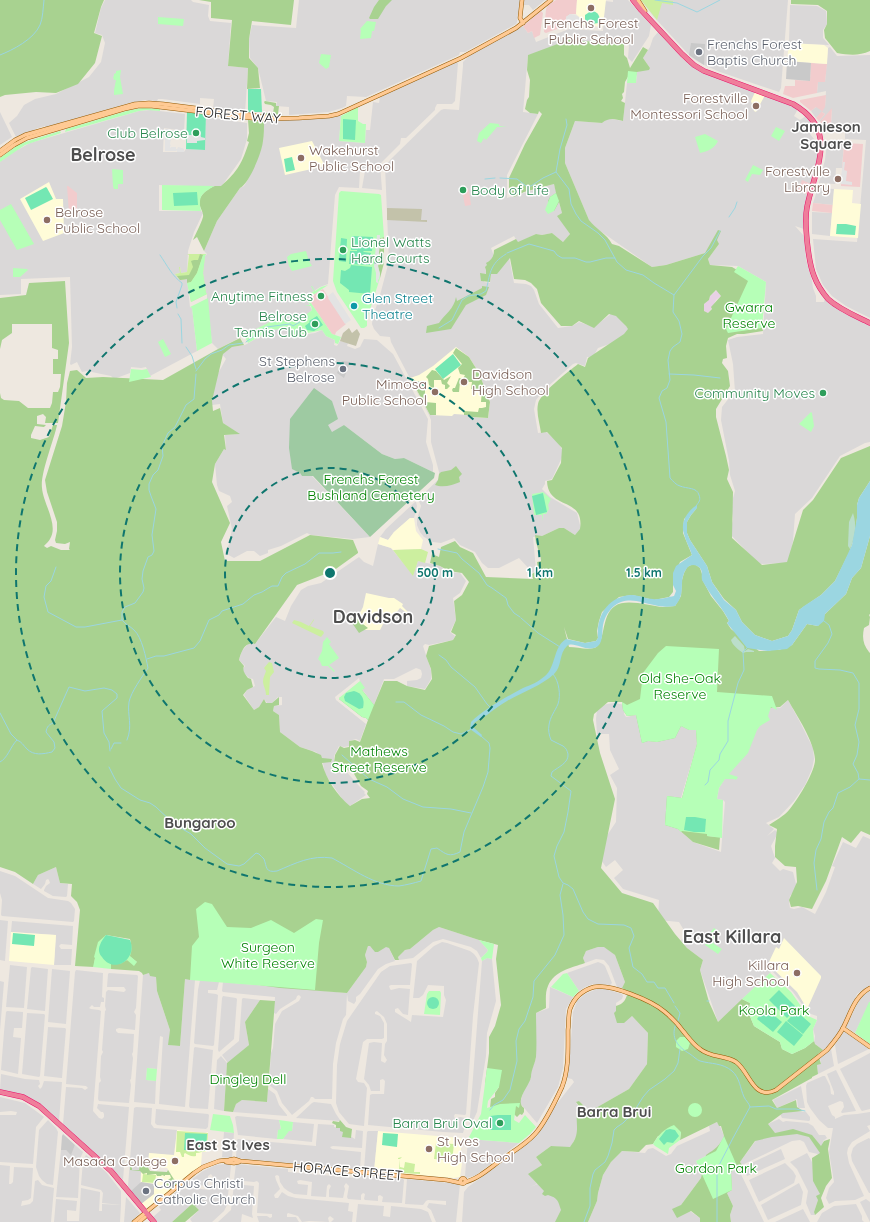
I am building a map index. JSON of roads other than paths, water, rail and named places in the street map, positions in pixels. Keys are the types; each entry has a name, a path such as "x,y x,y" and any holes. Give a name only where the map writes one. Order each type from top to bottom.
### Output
{"highway":[{"path":"635,0 643,11 689,61 701,68 794,103 810,118 817,129 821,140 820,160 815,185 807,207 806,227 811,267 814,278 826,296 837,306 870,322"},
{"path":"0,1093 23,1097 39,1106 105,1165 154,1222"},
{"path":"146,1214 151,1222"}],"main road":[{"path":"522,0 520,18 523,22"},
{"name":"FOREST WAY","path":"0,151 25,135 125,106 142,103 163,104 264,117 324,114 335,112 461,56 523,22 548,0"},
{"name":"FOREST WAY","path":"0,155 27,138 136,106 164,107 260,119 287,119 338,114 461,58 512,31 551,0"},
{"name":"HORACE STREET","path":"146,1214 202,1169 216,1163 223,1162 240,1161 461,1181 471,1180 529,1140 539,1128 556,1098 564,1080 567,1064 570,1012 574,1000 583,992 592,988 601,987 640,997 660,1008 701,1050 709,1054 733,1060 742,1067 754,1088 759,1092 766,1094 777,1091 790,1078 827,1050 843,1028"},
{"path":"870,988 863,992 858,998 843,1028 870,1047"},
{"path":"134,1222 146,1214"},
{"path":"139,1222 146,1214"}],"water":[{"path":"870,481 870,536 861,568 852,578 846,594 825,614 824,621 818,626 807,624 792,645 787,649 768,651 747,648 727,623 729,621 727,616 702,580 701,569 695,565 691,565 688,567 683,576 681,595 675,606 667,607 634,601 618,603 609,611 605,618 599,645 591,649 574,645 567,646 564,649 557,671 554,674 538,685 504,703 474,723 473,727 482,735 481,737 470,729 471,722 482,712 545,676 551,668 559,647 566,639 585,643 596,641 598,638 599,622 602,615 610,603 616,599 632,595 655,599 674,596 676,591 673,585 673,573 676,566 692,555 683,530 685,518 687,514 697,505 697,508 687,522 687,533 707,566 712,582 724,600 736,610 742,622 755,635 772,641 788,636 792,630 799,610 821,595 835,581 852,545 859,498"}],"waterway":[{"path":"0,55 23,43 33,35 42,19 44,0"},
{"path":"655,0 677,3 697,12 720,0"},
{"path":"566,119 567,125 560,149 556,172 569,189 571,204 576,214 581,221 605,240 617,262 626,270 643,275 674,295 673,312 679,321 682,334 680,342 670,351 668,360 670,380 667,388 662,391 659,398 666,422 670,478 675,483 683,487 694,489 698,492 700,500 696,506"},
{"path":"500,178 517,179 526,186 531,186 556,172"},
{"path":"485,179 495,178"},
{"path":"729,217 737,202"},
{"path":"674,295 703,256 711,248 720,231"},
{"path":"507,253 529,244 554,251 562,258 575,258 586,262 606,258 615,258"},
{"path":"439,328 452,320 462,300 468,296 481,294 486,291 493,266 506,254"},
{"path":"160,255 172,274 182,283 176,302 177,308"},
{"path":"178,314 181,319 182,343"},
{"path":"246,342 266,327 290,324 293,326 308,317"},
{"path":"196,371 211,354 222,350 229,345 243,343"},
{"path":"186,347 192,356 196,369"},
{"path":"127,740 130,730 130,698 148,668 139,637 137,633 122,620 122,612 125,607 135,603 143,592 143,571 148,557 152,555 154,551 152,535 156,509 149,490 149,484 153,475 158,470 163,456 162,446 168,433 175,427 186,405 194,399 196,374"},
{"path":"669,374 720,378"},
{"path":"438,549 457,553 479,573 487,585 506,598 508,605 514,613 520,617"},
{"path":"147,659 194,648 200,641 209,620 219,615 222,611 243,604 254,595 272,586 278,586 282,577 286,573 305,564 319,553 341,552"},
{"path":"56,567 51,581 46,586 44,597 48,612 76,627 85,627 122,620"},
{"path":"521,618 538,633 560,647"},
{"path":"824,621 829,625 832,634 828,643 815,661 815,668 840,670 853,673 859,683 859,709 855,725 859,742 857,755 853,764 858,773 859,779 870,780"},
{"path":"705,785 708,782 710,770 719,760 720,754 728,741 728,721 738,683 744,670 743,652 747,648"},
{"path":"439,655 475,687 490,707"},
{"path":"553,674 558,684 559,696 558,704 551,717 549,734 551,740 566,749 568,757 563,764 552,772 551,776 571,791 564,832 554,856 559,877 563,883 573,889 583,912 588,919 598,924 624,925 631,928 634,936 629,948 633,967 642,974 647,982 654,982 658,988 665,988 674,1003"},
{"path":"0,762 5,758 17,740 33,753 42,754 52,752 55,748 54,742 46,730 48,726 53,723 69,687 85,691 104,688 112,690 117,694 117,698 102,711 104,733 109,742 110,751"},
{"path":"396,702 404,702 421,715 453,732 461,734 472,729"},
{"path":"0,713 11,734 17,740"},
{"path":"109,767 121,788 140,800 150,803 156,807 174,824 191,834 205,848 227,864 239,866 244,864 256,853 264,859 268,870 277,871 310,859 324,857 332,858 373,880 399,886 421,881 431,849 437,848 446,854 451,855 460,852 464,832 488,772 490,748 489,743 481,736"},
{"path":"111,749 114,743 121,743"},
{"path":"342,755 369,779 387,787 403,799 423,807 451,809 471,813"},
{"path":"817,890 814,863 824,822 829,812 833,808 838,793 850,787 859,779"},
{"path":"490,1110 494,1105 503,1100 510,1090 517,1061 516,1041 519,1029 525,1021 533,997 534,981 555,955 564,935 560,895 563,884"},
{"path":"675,1006 680,1013 678,1021"},
{"path":"676,1024 674,1029 676,1042 699,1060 721,1065 732,1071 737,1077 744,1097 750,1107 769,1106 776,1109 796,1109 805,1111"},
{"path":"584,1222 590,1206 590,1188 593,1174 595,1170 605,1162 608,1156 614,1130 633,1113 649,1090 674,1071 678,1063 680,1049"},
{"path":"717,1222 717,1169 750,1107"}],"place":[{"name":"Frenchs Forest Public School","path":"591,8"},
{"name":"Frenchs Forest Baptis Church","path":"699,52"},
{"name":"Forestville Montessori School","path":"756,106"},
{"name":"Club Belrose","path":"196,133"},
{"name":"Wakehurst Public School","path":"301,158"},
{"name":"Forestville Library","path":"838,179"},
{"name":"Body of Life","path":"463,190"},
{"name":"Belrose Public School","path":"47,220"},
{"name":"Lionel Watts Hard Courts","path":"343,250"},
{"name":"Anytime Fitness","path":"321,296"},
{"name":"Glen Street Theatre","path":"354,306"},
{"name":"Belrose Tennis Club","path":"315,324"},
{"name":"St Stephens Belrose","path":"343,369"},
{"name":"Davidson High School","path":"464,382"},
{"name":"Mimosa Public School","path":"435,392"},
{"name":"Community Moves","path":"823,393"},
{"name":"Killara High School","path":"797,973"},
{"name":"Barra Brui Oval","path":"500,1123"},
{"name":"St Ives High School","path":"429,1149"},
{"name":"Masada College","path":"175,1161"},
{"name":"Corpus Christi Catholic Church","path":"146,1191"}],"district":[{"name":"Jamieson Square","path":"826,136"},
{"name":"Belrose","path":"103,155"},
{"name":"Davidson","path":"373,617"},
{"name":"Bungaroo","path":"200,823"},
{"name":"East Killara","path":"732,937"},
{"name":"Barra Brui","path":"614,1112"},
{"name":"East St Ives","path":"228,1145"}],"park label":[{"name":"Gwarra Reserve","path":"749,316"},
{"name":"Frenchs Forest Bushland Cemetery","path":"371,488"},
{"name":"Old She-Oak Reserve","path":"680,686"},
{"name":"Mathews Street Reserve","path":"379,760"},
{"name":"Surgeon White Reserve","path":"268,956"},
{"name":"Koola Park","path":"774,1010"},
{"name":"Dingley Dell","path":"248,1079"},
{"name":"Gordon Park","path":"716,1168"}]}
